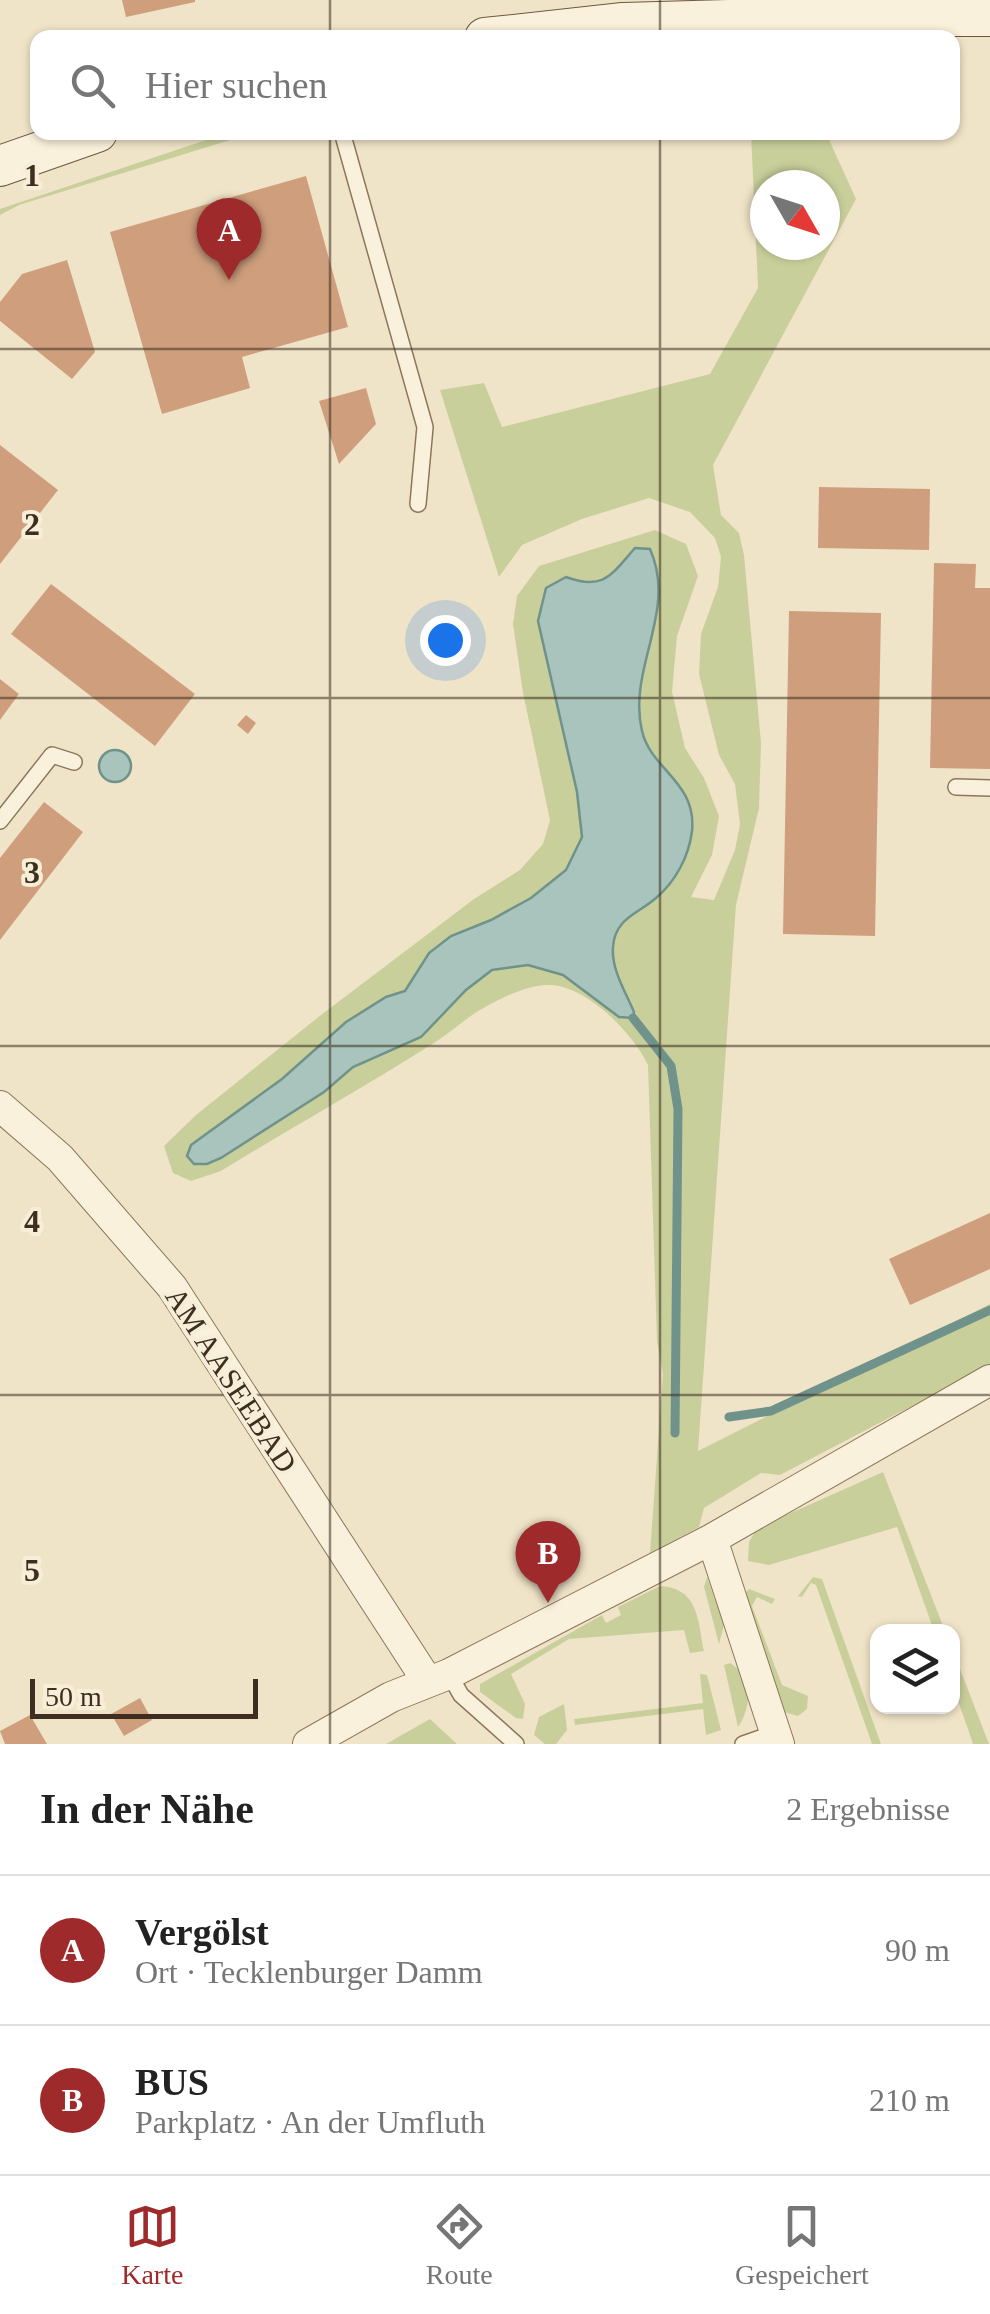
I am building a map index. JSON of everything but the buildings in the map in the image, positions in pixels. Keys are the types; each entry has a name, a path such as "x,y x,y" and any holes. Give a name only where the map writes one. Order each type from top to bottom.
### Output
{"main road":[{"path":"623,30 851,16 990,16"},
{"path":"0,166 74,140"}],"street":[{"name":"AM AASEEBAD","path":"0,1106 60,1158 172,1287 438,1678"},
{"path":"308,1744 392,1697 438,1678 712,1539 990,1380"},
{"path":"712,1539 777,1738"}],"lane":[{"path":"344,140 425,428 418,504"},
{"path":"0,821 52,755 74,762"},
{"path":"956,787 990,788"},
{"path":"438,1678 516,1744"},
{"path":"743,1744 777,1738"}],"green space":[{"path":"206,140 230,140 19,205 0,215 0,209"},
{"path":"751,140 829,140 856,199 840,229 840,170 753,170"},
{"path":"757,260 823,260 713,465 721,515 739,533 744,555 761,743 759,808 736,905 698,1451 990,1304 990,1365 780,1475 761,1473 704,1508 699,1527 650,1553 663,1374 657,1341 648,1065 633,1041 599,1006 559,986 541,985 513,994 480,1010 410,1058 221,1171 191,1181 173,1173 164,1146 196,1115 321,1015 474,899 520,870 543,844 550,820 513,624 517,596 539,566 655,530 686,544 698,576 677,636 672,692 685,748 704,778 719,816 712,855 691,897 714,900 735,850 740,824 735,784 719,755 699,674 701,634 718,587 721,557 715,538 690,512 649,498 582,519 522,545 499,577 440,390 484,383 502,427 710,374 758,288"},
{"path":"883,1472 942,1624 932,1624 897,1527 769,1565 748,1561 749,1542 757,1528"},
{"path":"707,1577 724,1625 719,1644 704,1587"},
{"path":"813,1577 822,1579 881,1744 872,1744 816,1585 811,1583 802,1597 798,1596"},
{"path":"660,1586 673,1588 689,1600 698,1618 704,1651 690,1653 684,1630 569,1639 511,1674 525,1704 523,1719 480,1692 480,1684 602,1615 606,1623 621,1615 618,1607"},
{"path":"749,1589 775,1599 772,1604 757,1597 752,1606 782,1685 808,1696 807,1709 798,1716 784,1712 743,1595"},
{"path":"730,1663 743,1676 748,1693 746,1711 738,1727 724,1665"},
{"path":"960,1669 989,1744 973,1744 960,1706"},
{"path":"700,1674 707,1675 721,1730 706,1735 703,1709 575,1725 574,1719 703,1703"},
{"path":"564,1704 567,1730 556,1744 545,1744 534,1735 539,1717"},
{"path":"430,1719 457,1744 386,1744"}],"water":[{"path":"635,548 650,549 658,595 641,685 642,731 654,756 688,800 692,831 685,859 670,884 628,918 615,937 614,964 633,1018 619,1017 563,975 528,965 492,970 466,990 421,1037 353,1067 324,1092 221,1158 194,1164 187,1156 191,1145 282,1079 346,1022 386,997 405,991 429,953 451,936 531,898 566,870 582,837 577,792 538,621 546,588 566,577 589,582 606,578"},
{"path":"115,750 126,755 131,766 126,777 115,782 104,777 99,766 104,755"}],"waterway":[{"path":"633,1018 671,1066 678,1109 675,1433"},
{"path":"729,1417 771,1411 990,1310"}],"place":[{"name":"Vergölst","path":"229,280"},
{"name":"BUS","path":"548,1603"}]}
